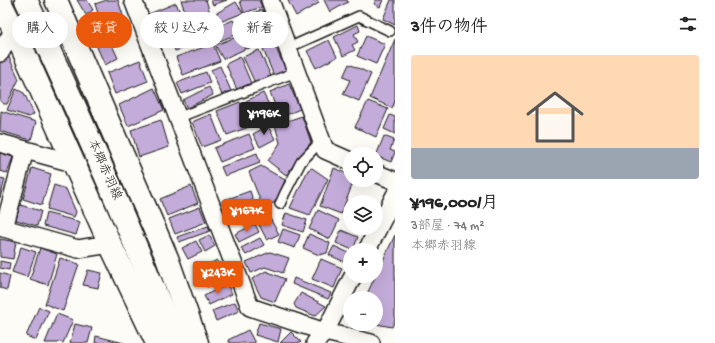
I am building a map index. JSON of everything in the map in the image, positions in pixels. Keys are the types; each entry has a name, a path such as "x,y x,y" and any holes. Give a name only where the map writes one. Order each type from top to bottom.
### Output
{"main road":[{"name":"本郷赤羽線","path":"26,0 70,93 176,343"},
{"path":"56,0 167,258 197,343"},
{"path":"0,2 12,26"},
{"path":"22,48 110,244 157,343"}],"street":[{"path":"133,0 250,307 320,337 371,343"},
{"path":"270,0 274,12"},
{"path":"0,53 12,33"},
{"path":"288,48 325,150 343,158"},
{"path":"0,143 73,163"},
{"path":"25,150 2,228 78,249 110,244"},
{"path":"383,175 395,181"},
{"path":"371,243 395,195"},
{"path":"320,337 349,283"}],"lane":[{"path":"288,48 360,16 390,31"},
{"path":"177,118 296,72"},
{"path":"280,204 284,193 301,162 322,140"}],"building":[{"path":"77,0 87,0 93,10 90,12 84,12"},
{"path":"107,0 118,0 122,12 98,12 95,4"},
{"path":"181,0 206,0 210,12 185,12"},
{"path":"211,0 227,0 213,5"},
{"path":"259,0 262,7 244,12 240,1"},
{"path":"317,0 319,3 296,16 288,1"},
{"path":"324,0 347,0 348,2 330,12"},
{"path":"376,0 383,0 380,7 374,4"},
{"path":"391,0 395,0 395,25 383,19"},
{"path":"236,2 242,12 232,12 232,17 224,20 224,12 218,12"},
{"path":"176,3 180,12 154,12"},
{"path":"262,9 264,12 256,12"},
{"path":"232,20 232,36 224,39 224,24"},
{"path":"358,25 360,31 354,34 358,42 352,45 355,50 343,56 334,37"},
{"path":"366,36 385,44 376,64 357,56"},
{"path":"232,39 232,48 245,49 223,59 217,48 224,48 224,42"},
{"path":"395,39 395,101 392,108 370,98"},
{"path":"329,40 337,57 316,68 307,51"},
{"path":"97,48 113,48 118,58 105,65"},
{"path":"174,48 185,48 175,51"},
{"path":"202,48 215,48 220,61 183,75 176,57"},
{"path":"276,48 286,70 274,76 263,49"},
{"path":"259,50 271,76 255,83 243,57"},
{"path":"8,55 19,79 7,104 4,104 0,101 0,59"},
{"path":"240,57 251,83 237,90 226,64"},
{"path":"140,60 148,81 115,94 107,73"},
{"path":"349,64 371,74 359,101 343,94 350,80 343,77"},
{"path":"220,66 231,91 222,95 211,70"},
{"path":"206,72 210,83 182,94 177,83"},
{"path":"289,84 300,109 274,120 270,110 276,108 270,92"},
{"path":"209,87 213,95 187,108 183,100"},
{"path":"154,88 164,110 128,126 119,105"},
{"path":"16,89 24,93 34,114 29,117 7,110"},
{"path":"263,93 270,107 264,110 270,121 258,126 246,101"},
{"path":"368,101 388,109 376,137 355,127"},
{"path":"240,102 249,127 227,135 217,111"},
{"path":"1,111 36,122 31,140 0,131"},
{"path":"211,114 221,140 202,147 192,122"},
{"path":"390,115 395,117 395,134 384,129"},
{"path":"302,116 311,142 286,175 268,161 280,143 275,125"},
{"path":"161,120 169,147 139,157 131,130"},
{"path":"268,126 275,139 260,147 253,134"},
{"path":"249,134 255,148 220,162 214,148"},
{"path":"384,136 394,140 390,150 395,152 391,162 383,159 383,147 380,147"},
{"path":"0,153 13,157 7,173 0,171"},
{"path":"257,153 260,163 225,176 221,167"},
{"path":"261,166 285,180 276,202 263,207 249,172"},
{"path":"32,168 51,174 42,205 23,199"},
{"path":"312,168 328,179 310,215 290,208 308,170"},
{"path":"334,168 343,172 343,187 351,187 348,195 343,195 343,209 341,214 320,206"},
{"path":"0,178 5,179 0,198"},
{"path":"54,185 66,189 76,212 74,217 47,209"},
{"path":"191,186 198,203 167,216 160,199"},
{"path":"250,191 254,203 226,213 222,201"},
{"path":"20,205 41,211 37,226 16,220"},
{"path":"200,207 206,222 175,234 169,219"},
{"path":"318,210 339,220 330,239 309,229"},
{"path":"46,213 80,222 76,235 43,226"},
{"path":"286,213 307,220 303,232 282,225"},
{"path":"269,217 279,234 267,240 258,223"},
{"path":"255,224 259,232 239,242 235,234"},
{"path":"208,226 210,231 179,242 177,237"},
{"path":"283,229 300,235 295,248 278,242"},
{"path":"341,230 343,231 343,235 353,235 358,237 356,243 343,243 343,246 336,243"},
{"path":"309,234 330,243 327,253 319,255 303,248"},
{"path":"209,235 215,246 205,252 199,240"},
{"path":"395,235 395,320 392,327 383,325 383,291 368,291 372,283 383,283 383,260"},
{"path":"260,238 264,245 246,255 241,248"},
{"path":"0,239 16,242 13,259 0,257"},
{"path":"196,241 202,252 188,259 182,248"},
{"path":"334,246 343,250 343,261 329,255"},
{"path":"21,247 36,252 27,277 12,272"},
{"path":"40,248 57,254 48,285 30,279"},
{"path":"270,252 289,258 283,273 265,267 251,273 246,262"},
{"path":"60,258 79,264 63,311 45,304"},
{"path":"321,259 342,268 334,288 312,279"},
{"path":"217,260 226,278 207,287 198,270"},
{"path":"0,261 10,263 9,270 0,268"},
{"path":"88,270 102,273 98,288 83,285"},
{"path":"266,271 285,279 275,302 261,297 252,279"},
{"path":"0,273 10,276 7,290 0,288"},
{"path":"294,278 331,293 328,299 292,284"},
{"path":"227,284 232,294 209,305 204,296"},
{"path":"301,293 326,306 315,316 296,308 294,304"},
{"path":"235,302 239,311 216,321 212,311"},
{"path":"39,307 49,311 36,340 26,336"},
{"path":"57,314 73,320 63,343 59,341 58,343 45,343"},
{"path":"259,323 281,329 278,342 255,335"},
{"path":"75,324 92,328 88,343 70,343"},
{"path":"248,330 255,343 230,343 228,340"},
{"path":"291,332 301,342 280,343"},
{"path":"96,336 124,343 95,343"}]}
